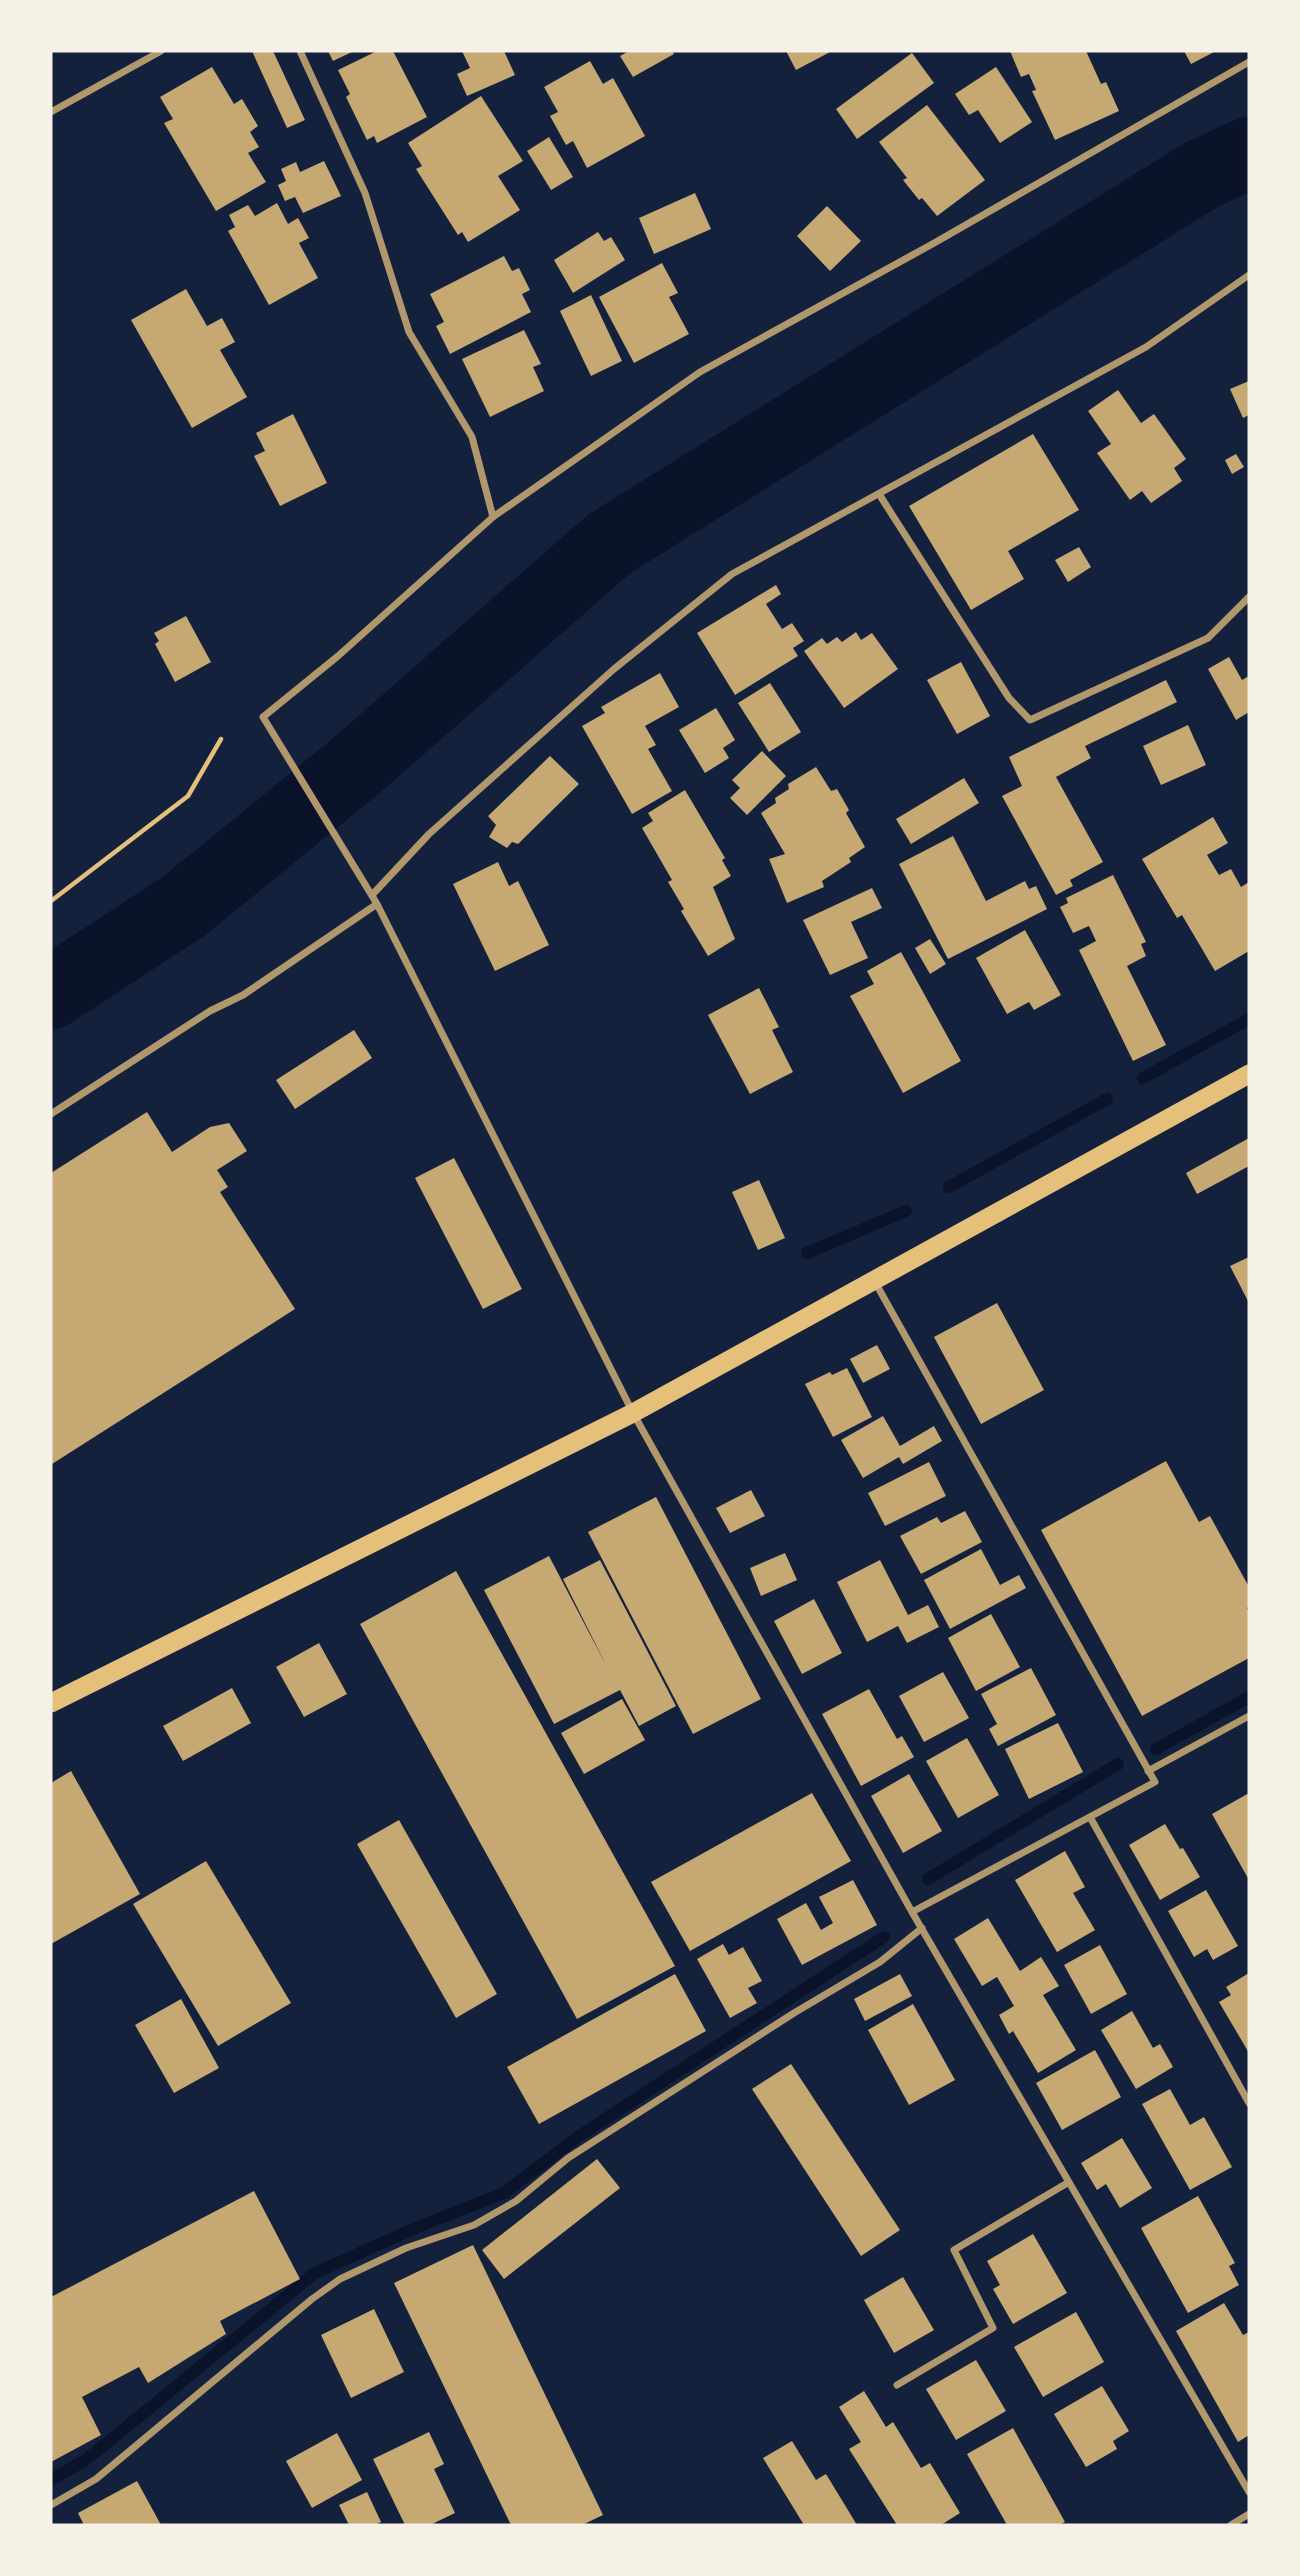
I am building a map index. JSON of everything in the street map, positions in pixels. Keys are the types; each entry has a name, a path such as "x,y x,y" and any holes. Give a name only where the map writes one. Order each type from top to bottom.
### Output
{"highway":[{"path":"51,1703 633,1413 1249,1074"}],"street":[{"path":"51,112 161,51"},
{"path":"300,51 365,193 409,332 472,438 493,517"},
{"path":"1249,62 936,242 700,372 493,517 338,656 263,717 377,904 633,1413 912,1912 1249,2492"},
{"path":"372,895 429,835 614,669 732,574 1146,347 1249,275"},
{"path":"879,494 1009,698 1030,720 1208,638 1249,597"},
{"path":"51,1114 210,1011 243,995 377,904"},
{"path":"874,1282 1154,1782 912,1912"},
{"path":"1148,1771 1249,1716"},
{"path":"1090,1818 1249,2103"},
{"path":"51,2505 96,2479 312,2299 340,2279 406,2248 474,2225 516,2201 568,2158 794,2013 880,1962 922,1928"},
{"path":"897,2385 993,2328 954,2250 1069,2182"},
{"path":"1231,2525 1249,2514"}],"path":[{"path":"51,901 188,796 221,738"}],"building":[{"path":"252,51 273,51 305,120 287,128"},
{"path":"328,51 354,51 333,61"},
{"path":"377,51 393,51 427,117 377,143 374,136 367,140 346,97 350,94 338,70"},
{"path":"462,51 504,51 515,75 467,96 457,74 470,68"},
{"path":"629,51 672,51 674,54 633,77 620,56"},
{"path":"786,51 832,51 796,70"},
{"path":"1010,51 1086,51 1101,84 1106,82 1119,111 1055,140 1032,91 1036,90 1029,74 1021,77"},
{"path":"1184,51 1216,51 1191,64"},
{"path":"912,53 934,83 857,139 836,109"},
{"path":"590,61 603,84 613,78 645,136 587,168 573,141 566,145 550,116 558,112 544,87"},
{"path":"212,67 234,104 242,99 258,126 250,132 259,147 248,153 266,182 216,211 164,123 173,119 160,97"},
{"path":"996,67 1032,122 1000,143 978,110 969,115 955,94"},
{"path":"481,96 523,161 498,176 520,210 468,242 462,232 458,235 416,169 422,166 408,143"},
{"path":"927,105 985,180 937,216 922,198 919,200 903,180 907,178 879,142"},
{"path":"549,137 573,177 551,190 527,151"},
{"path":"324,161 341,196 303,213 295,197 285,201 278,185 286,181 281,169 296,162 300,172"},
{"path":"695,193 711,229 654,254 639,218"},
{"path":"277,203 288,224 298,218 309,238 299,243 318,278 269,305 228,231 235,227 229,215 248,205 255,216"},
{"path":"827,206 861,241 830,271 797,236"},
{"path":"598,232 604,241 611,237 625,260 573,293 554,260"},
{"path":"504,256 512,271 519,268 530,290 522,294 531,312 450,354 436,326 444,322 430,294"},
{"path":"662,263 678,293 669,297 689,334 634,363 599,297"},
{"path":"186,289 207,326 222,318 235,342 220,350 247,397 192,428 131,320"},
{"path":"591,295 622,361 591,376 560,311"},
{"path":"524,330 541,364 533,367 544,391 490,417 462,359"},
{"path":"1249,381 1249,415 1243,418 1230,389"},
{"path":"1118,390 1141,423 1154,414 1186,459 1174,468 1182,481 1151,503 1142,491 1130,500 1097,453 1111,444 1088,411"},
{"path":"293,414 327,483 280,506 254,456 265,451 256,433"},
{"path":"1033,434 1079,510 1008,551 1024,579 971,610 909,506"},
{"path":"1236,454 1244,467 1232,474 1225,460"},
{"path":"1079,547 1091,567 1068,582 1055,560"},
{"path":"776,585 781,594 766,604 782,629 792,623 804,641 793,648 798,656 735,695 697,633"},
{"path":"186,616 211,662 175,682 155,644 159,641 154,633"},
{"path":"856,632 861,640 872,633 898,669 844,708 804,651 822,638 827,644 837,637 842,642"},
{"path":"1229,657 1242,680 1249,676 1249,712 1236,720 1208,669"},
{"path":"961,662 990,716 957,734 927,680"},
{"path":"660,673 679,707 645,726 656,745 648,749 672,791 632,814 582,726 605,713 601,707"},
{"path":"1166,680 1177,702 1085,746 1091,758 1056,777 1103,862 1070,880 1073,886 1056,895 1002,796 1022,786 1009,757"},
{"path":"770,683 801,732 769,752 738,703"},
{"path":"716,708 735,740 723,748 729,758 705,773 679,730"},
{"path":"1188,725 1206,765 1161,785 1143,746"},
{"path":"762,751 786,776 747,815 730,798 740,788 732,780"},
{"path":"550,756 579,784 518,844 512,842 507,848 489,837 496,825 488,816"},
{"path":"816,767 831,791 837,789 849,810 846,813 865,847 849,858 851,862 822,881 824,887 787,903 769,859 785,854 761,813 776,803 775,798 789,789 788,784"},
{"path":"964,778 979,803 911,844 896,819"},
{"path":"685,790 725,858 722,860 731,876 713,887 735,939 708,956 681,911 684,909 668,882 672,880 642,828 653,821 648,813"},
{"path":"1213,817 1228,843 1207,855 1219,875 1231,869 1241,887 1249,882 1249,951 1215,971 1182,915 1177,918 1142,859"},
{"path":"953,836 986,901 1025,881 1029,889 1036,886 1047,909 948,959 899,864"},
{"path":"498,862 509,886 518,881 549,945 495,971 453,884"},
{"path":"1113,875 1146,942 1141,944 1146,956 1127,966 1166,1045 1133,1061 1079,950 1096,941 1089,926 1073,933 1060,907 1068,903 1066,898"},
{"path":"872,888 882,908 851,922 868,958 830,975 803,920"},
{"path":"1025,930 1061,995 1034,1010 1029,1002 1007,1014 976,958"},
{"path":"930,939 946,964 930,974 915,948"},
{"path":"901,952 961,1061 903,1093 850,996 874,984 867,971"},
{"path":"759,988 779,1027 772,1030 793,1072 750,1094 708,1015"},
{"path":"354,1030 372,1058 295,1109 276,1080"},
{"path":"147,1112 172,1152 210,1127 229,1123 247,1151 217,1170 228,1187 220,1192 295,1309 52,1464 51,1173"},
{"path":"1249,1138 1249,1166 1197,1194 1186,1173"},
{"path":"454,1158 522,1289 483,1309 415,1178"},
{"path":"759,1180 785,1238 758,1250 732,1192"},
{"path":"1249,1257 1249,1303 1230,1266"},
{"path":"997,1303 1044,1390 981,1424 934,1337"},
{"path":"877,1345 890,1369 863,1383 850,1359"},
{"path":"847,1368 872,1417 833,1437 805,1384 830,1372 832,1375"},
{"path":"883,1416 900,1446 934,1426 942,1441 903,1464 899,1457 863,1478 841,1440"},
{"path":"1166,1461 1199,1522 1210,1516 1249,1587 1249,1658 1142,1716 1041,1530"},
{"path":"929,1462 946,1496 885,1526 868,1493"},
{"path":"751,1490 765,1516 730,1533 716,1508"},
{"path":"656,1497 761,1699 693,1734 588,1532"},
{"path":"965,1511 982,1542 921,1574 900,1536 937,1517 941,1523"},
{"path":"981,1549 1000,1585 1019,1575 1026,1588 950,1629 924,1580"},
{"path":"785,1553 797,1580 761,1596 750,1568"},
{"path":"549,1556 607,1667 563,1579 600,1560 676,1706 639,1726 620,1690 554,1724 484,1590"},
{"path":"880,1560 908,1615 928,1605 939,1627 907,1643 898,1626 867,1642 837,1582"},
{"path":"456,1571 675,1966 577,2019 360,1624"},
{"path":"814,1599 842,1653 802,1674 774,1621"},
{"path":"991,1614 1020,1667 976,1691 948,1638"},
{"path":"319,1643 347,1694 304,1717 276,1667"},
{"path":"1031,1668 1056,1715 998,1746 989,1729 997,1724 981,1694"},
{"path":"943,1672 969,1718 924,1742 899,1696"},
{"path":"232,1688 251,1723 183,1761 163,1726"},
{"path":"869,1689 897,1739 902,1736 914,1757 861,1786 822,1714"},
{"path":"622,1699 645,1740 584,1774 561,1733"},
{"path":"1058,1723 1083,1772 1029,1799 1005,1749"},
{"path":"967,1738 999,1795 958,1818 926,1761"},
{"path":"71,1771 140,1894 51,1944 51,1783"},
{"path":"909,1774 942,1831 903,1853 871,1796"},
{"path":"812,1793 851,1861 690,1951 651,1882"},
{"path":"1249,1793 1249,1880 1212,1814"},
{"path":"399,1820 497,1994 456,2018 357,1844"},
{"path":"1165,1824 1200,1877 1160,1900 1129,1845"},
{"path":"1065,1851 1085,1887 1073,1893 1095,1930 1057,1952 1015,1880"},
{"path":"206,1861 291,2003 218,2046 133,1904"},
{"path":"853,1880 877,1925 802,1965 777,1919 806,1903 821,1930 833,1923 819,1897"},
{"path":"1206,1890 1238,1946 1213,1960 1207,1949 1194,1957 1168,1911"},
{"path":"988,1918 1020,1971 1041,1957 1059,1986 1043,1995 1076,2050 1038,2073 1013,2031 1009,2034 999,2015 1014,2006 997,1977 982,1986 954,1939"},
{"path":"723,1944 729,1955 743,1947 762,1981 748,1988 757,2003 730,2018 697,1959"},
{"path":"1100,1945 1127,1994 1091,2014 1064,1965"},
{"path":"1249,1973 1249,2053 1219,2002 1231,1995 1226,1987"},
{"path":"675,1974 706,2031 539,2124 507,2067"},
{"path":"900,1974 912,1996 865,2021 854,1999"},
{"path":"181,1999 219,2068 174,2093 135,2025"},
{"path":"913,2004 955,2080 909,2105 868,2030"},
{"path":"1132,2011 1153,2048 1160,2044 1173,2067 1136,2089 1101,2030"},
{"path":"1095,2050 1121,2097 1062,2130 1036,2083"},
{"path":"791,2064 900,2230 861,2256 752,2089"},
{"path":"1170,2089 1190,2125 1204,2117 1232,2167 1190,2190 1142,2104"},
{"path":"1122,2138 1152,2188 1120,2208 1106,2184 1097,2190 1081,2163"},
{"path":"597,2159 620,2188 504,2279 482,2250"},
{"path":"254,2191 300,2279 220,2321 226,2334 148,2383 139,2367 82,2397 101,2435 51,2462 51,2297"},
{"path":"1198,2196 1235,2263 1229,2266 1239,2285 1188,2313 1141,2228"},
{"path":"1033,2234 1067,2293 1013,2324 993,2289 1000,2285 987,2261"},
{"path":"473,2245 603,2515 582,2525 511,2525 394,2283"},
{"path":"903,2277 934,2330 894,2353 864,2300"},
{"path":"1224,2303 1243,2335 1249,2332 1249,2435 1238,2442 1176,2331"},
{"path":"374,2309 404,2372 351,2398 321,2335"},
{"path":"1076,2312 1104,2362 1043,2397 1014,2347"},
{"path":"976,2360 1006,2411 956,2440 926,2389"},
{"path":"1102,2386 1129,2431 1113,2441 1117,2449 1086,2467 1054,2414"},
{"path":"864,2391 886,2427 893,2422 921,2468 930,2463 960,2513 941,2525 897,2525 849,2449 861,2442 839,2407"},
{"path":"1013,2428 1065,2522 1059,2525 1007,2525 967,2454"},
{"path":"429,2432 444,2464 434,2469 455,2513 430,2525 405,2525 373,2459"},
{"path":"337,2433 362,2480 312,2508 286,2461"},
{"path":"792,2441 816,2480 826,2474 857,2525 804,2525 763,2458"},
{"path":"137,2481 161,2525 84,2525 78,2513"},
{"path":"367,2492 381,2522 375,2525 349,2525 339,2505"}],"waterway":[{"path":"51,993 184,906 357,765 609,544 1201,175 1249,153"},
{"path":"1143,1078 1249,1019"},
{"path":"949,1187 1107,1099"},
{"path":"807,1253 906,1211"},
{"path":"1156,1749 1249,1697"},
{"path":"928,1879 1118,1764"},
{"path":"51,2480 87,2459 315,2273 420,2226 504,2193 579,2136 884,1937"}]}
